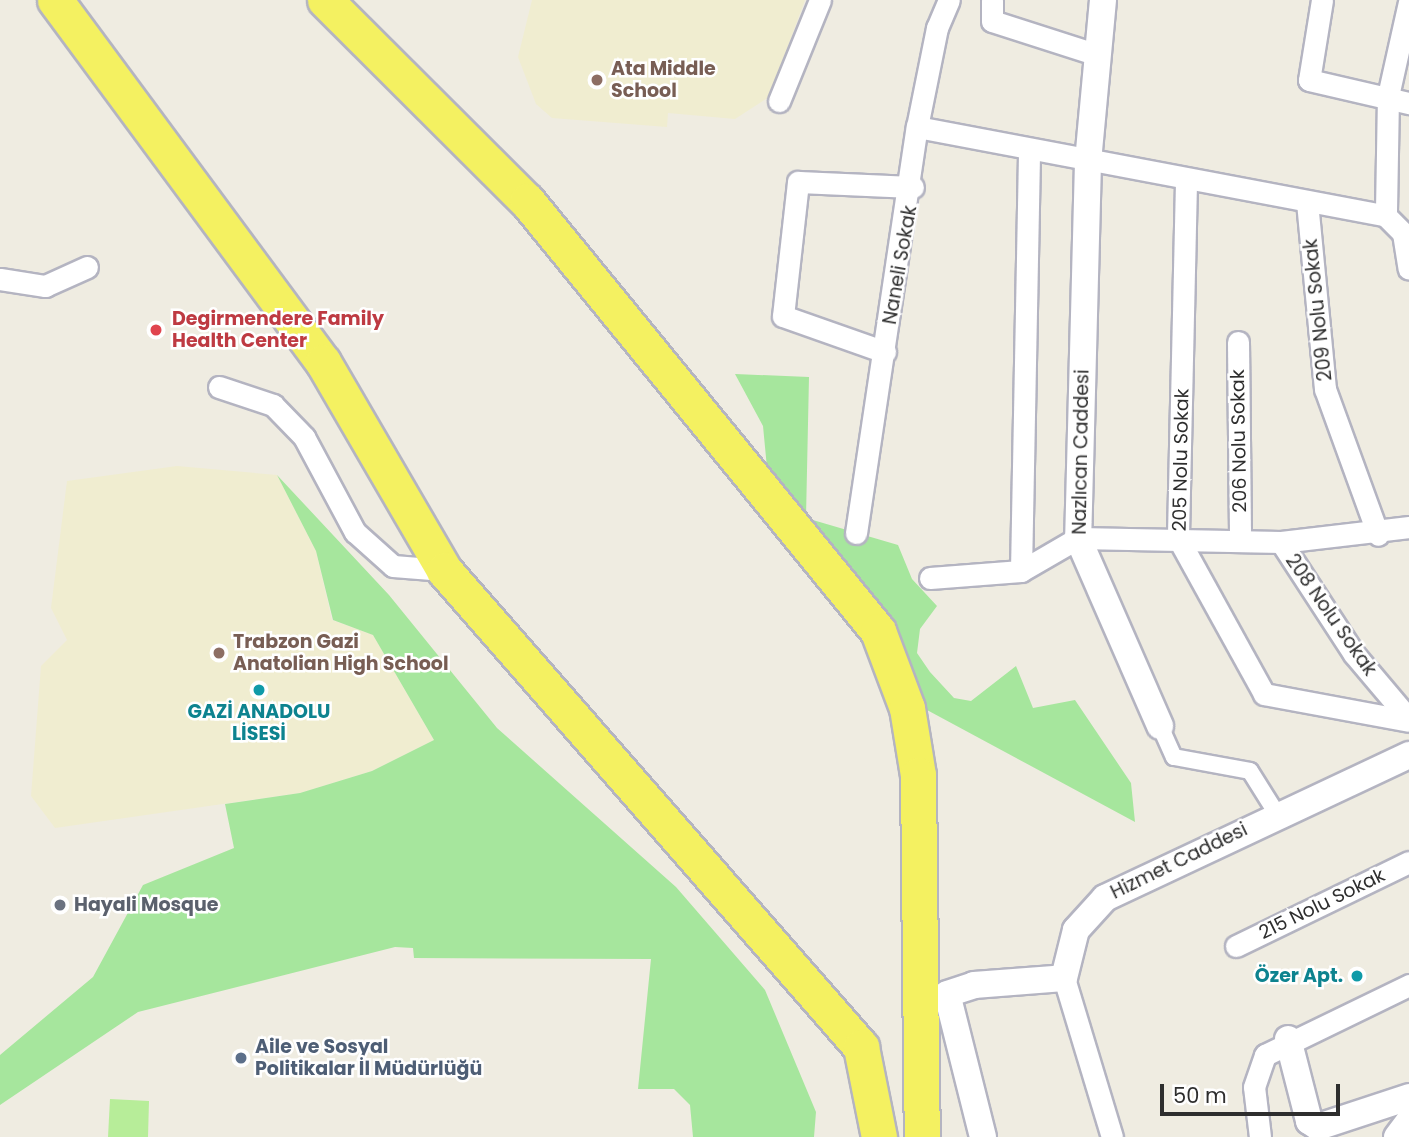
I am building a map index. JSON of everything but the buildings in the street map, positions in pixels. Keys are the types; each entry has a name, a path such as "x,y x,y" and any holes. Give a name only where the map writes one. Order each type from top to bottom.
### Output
{"main road":[{"path":"55,0 323,362 444,570 861,1048 879,1137"},
{"path":"325,0 527,201 878,631 907,708 918,775 922,1137"}],"street":[{"path":"779,101 820,0"},
{"name":"Naneli Sokak","path":"856,533 913,187 917,127 937,28 949,0"},
{"path":"992,0 992,21 1095,54"},
{"name":"Nazlıcan Caddesi","path":"1103,0 1095,54 1088,162 1078,538 1174,757 1250,771 1277,814"},
{"path":"1322,0 1309,80 1388,96 1409,103"},
{"path":"1386,216 1388,96 1409,2"},
{"path":"917,127 1186,182 1386,216 1406,234 1409,269"},
{"path":"1021,571 1029,152"},
{"path":"885,352 783,316 798,182 913,187"},
{"name":"205 Nolu Sokak","path":"1186,182 1178,538 1264,694 1409,720"},
{"name":"209 Nolu Sokak","path":"1307,202 1325,389 1378,535"},
{"path":"0,279 45,286 87,267"},
{"name":"206 Nolu Sokak","path":"1238,342 1240,540"},
{"path":"219,387 273,405 304,437 355,532 393,566 444,570"},
{"path":"930,578 1021,571 1078,538 1281,542 1378,535 1409,527"},
{"name":"208 Nolu Sokak","path":"1281,542 1354,653 1409,720"},
{"name":"Hizmet Caddesi","path":"1064,978 1076,929 1105,898 1277,814 1409,755"},
{"name":"215 Nolu Sokak","path":"1236,946 1409,862"},
{"path":"983,1137 947,994 974,985 1064,978 1112,1137"},
{"path":"1260,1137 1254,1087 1265,1055 1288,1040 1409,985"},
{"path":"1288,1040 1309,1121 1318,1127 1409,1097"},
{"path":"1397,1137 1409,1121"}],"shaded area":[{"path":"532,0 805,0 769,97 735,119 668,113 667,127 552,118 536,104 518,57"},
{"name":"Trabzon Gazi Anatolian High School","path":"177,466 277,475 316,551 332,620 373,635 434,740 372,771 300,793 55,828 31,796 41,666 67,640 51,608 67,481"}],"green space":[{"path":"735,374 809,377 806,518 898,545 912,579 937,606 920,629 917,653 954,698 971,701 1016,666 1033,708 1075,700 1131,783 1135,822 927,710 887,617 799,519 767,468 763,426"},
{"path":"277,475 389,595 497,728 676,887 765,990 816,1112 814,1137 693,1137 690,1105 674,1089 638,1089 651,959 414,958 413,948 395,947 138,1012 0,1105 0,1055 93,977 143,885 234,848 225,804 300,793 372,771 434,740 373,635 333,620 316,551"},
{"path":"110,1099 149,1101 148,1137 108,1137"}],"place":[{"name":"Ata Middle School","path":"597,80"},
{"name":"Degirmendere Family Health Center","path":"156,330"},
{"name":"Trabzon Gazi Anatolian High School","path":"219,653"},
{"name":"GAZİ ANADOLU LİSESİ","path":"259,690"},
{"name":"Hayali Mosque","path":"60,905"},
{"name":"Özer Apt.","path":"1357,976"},
{"name":"Aile ve Sosyal Politikalar İl Müdürlüğü","path":"241,1058"}]}
